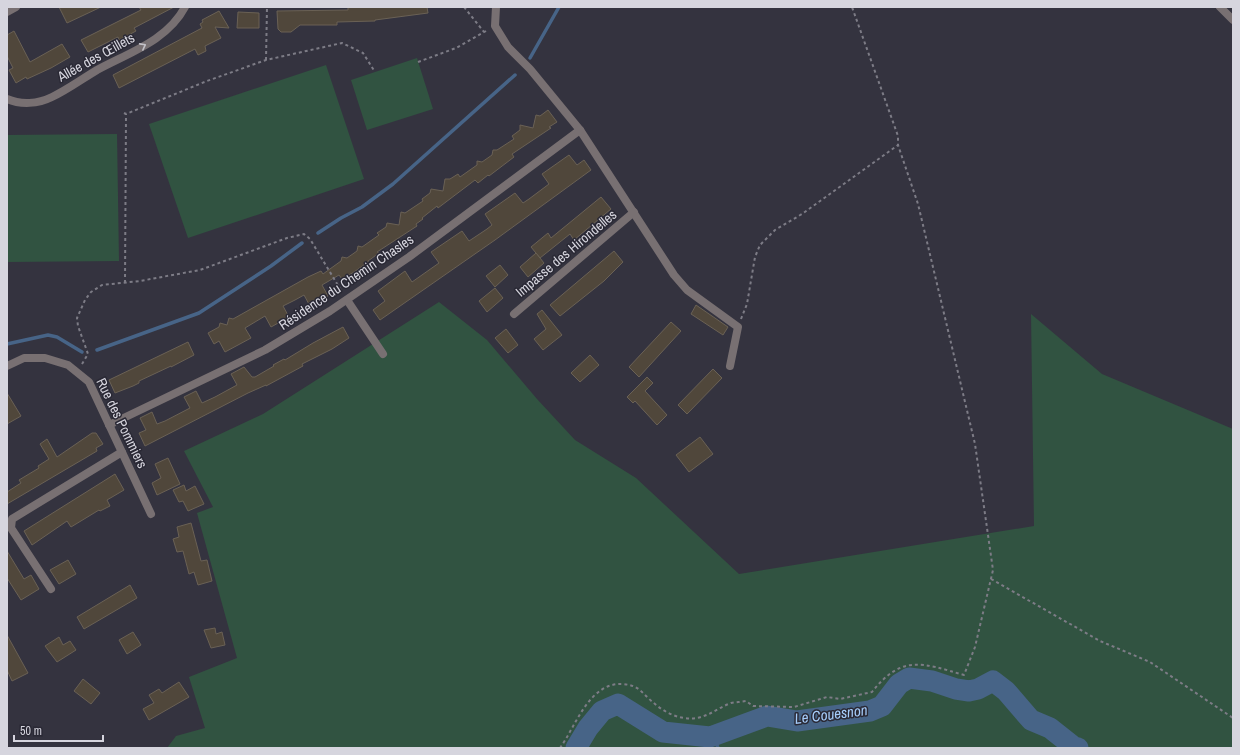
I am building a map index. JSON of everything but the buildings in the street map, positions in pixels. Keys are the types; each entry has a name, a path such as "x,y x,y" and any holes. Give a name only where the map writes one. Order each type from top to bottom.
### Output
{"street":[{"path":"7,12 16,7"},
{"name":"Allée des Œillets","path":"7,99 16,103 28,103 51,98 97,70 161,36 173,26 185,7"},
{"path":"496,7 495,26 508,47 530,70 580,130 674,276 688,290 738,328 730,366"},
{"path":"1220,7 1233,20"},
{"name":"Résidence du Chemin Chasles","path":"109,425 265,350 347,300 409,257 580,130"},
{"name":"Impasse des Hirondelles","path":"514,314 634,212"},
{"path":"347,300 383,354"},
{"name":"Rue des Pommiers","path":"7,366 24,358 46,358 68,365 89,382 151,514"},
{"path":"51,589 11,528 12,519 122,452"}],"path":[{"path":"266,60 267,7"},
{"path":"464,7 484,32"},
{"path":"560,748 584,708 602,688 614,684 632,685 661,708 673,715 690,718 703,717 732,703 746,701 753,706 794,707 827,697 840,699 872,692 881,681 896,669 911,664 936,667 964,675 975,647 993,570 975,444 918,204 898,145 895,128 852,7"},
{"path":"418,62 456,48 495,26"},
{"path":"125,283 125,114 207,81 266,60 342,43 363,53 375,72"},
{"path":"738,328 747,304 755,258 760,245 775,230 802,214 898,145"},
{"path":"77,371 88,354 76,318 80,308 91,292 102,285 125,283 200,270 287,238 304,234 310,239 347,300"},
{"path":"991,579 1100,641 1150,662 1233,718"}],"green space":[{"path":"417,58 433,109 367,130 351,80"},
{"path":"326,65 364,179 188,238 149,124"},
{"path":"117,134 119,261 7,262 7,135"},
{"path":"439,302 487,340 537,399 575,440 636,478 739,574 1034,526 1031,314 1102,374 1233,429 1233,748 167,748 176,736 205,728 189,677 237,658 197,513 213,507 184,451 263,414"}],"waterway":[{"path":"530,58 559,7"},
{"path":"318,233 341,218 362,207 393,184 515,75"},
{"path":"97,350 199,313 271,266 302,243"},
{"path":"7,344 48,335 57,337 82,352"},
{"name":"Le Couesnon","path":"576,748 588,728 602,711 618,704 663,732 710,737 767,716 797,721 870,711 882,706 899,684 909,678 932,681 956,689 969,691 978,689 993,681 1006,691 1031,720 1050,728 1074,747 1078,748"},
{"path":"714,736 718,748"}]}
